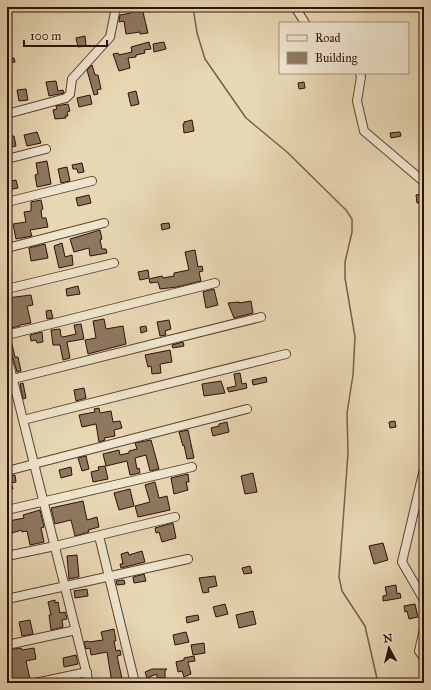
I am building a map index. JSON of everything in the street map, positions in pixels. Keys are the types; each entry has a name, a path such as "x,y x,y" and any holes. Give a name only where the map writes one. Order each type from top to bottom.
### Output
{"street":[{"path":"7,114 66,98 70,94 72,79 110,36 116,7"},
{"path":"295,7 304,22"},
{"path":"360,74 357,101 364,131 424,182"},
{"path":"7,159 46,149"},
{"path":"7,202 92,181"},
{"path":"7,248 104,223"},
{"path":"7,290 114,263"},
{"path":"7,335 215,283"},
{"path":"13,379 261,317"},
{"path":"23,420 286,354"},
{"path":"7,356 89,683"},
{"path":"7,471 247,409"},
{"path":"7,510 192,467"},
{"path":"424,469 402,562 424,600"},
{"path":"7,556 99,536 175,517"},
{"path":"99,536 135,683"},
{"path":"7,599 188,559"},
{"path":"424,628 419,651 424,658"},
{"path":"7,645 76,630"},
{"path":"35,683 87,672"}],"building":[{"path":"130,7 137,7 137,9 142,8 148,33 140,34 140,32 126,34 124,21 119,22 119,20 120,15 131,13"},
{"path":"85,36 86,46 78,47 76,38"},
{"path":"149,42 151,49 144,50 145,53 136,55 136,57 128,58 130,68 119,71 113,54 118,53 119,55 132,52 131,47"},
{"path":"164,42 166,49 154,52 153,44"},
{"path":"14,58 15,62 8,63 7,59"},
{"path":"92,65 95,75 98,75 101,89 97,90 98,94 94,95 87,70"},
{"path":"56,81 58,91 63,90 64,93 49,96 46,82"},
{"path":"304,82 305,88 299,89 298,83"},
{"path":"26,89 28,100 19,101 17,90"},
{"path":"136,91 139,104 131,106 128,93"},
{"path":"90,95 92,104 79,107 77,98"},
{"path":"68,104 70,111 67,112 68,116 65,116 66,118 55,119 53,110 57,109 56,106"},
{"path":"192,120 194,131 184,133 184,122"},
{"path":"37,132 41,143 27,146 24,135"},
{"path":"400,132 401,136 391,138 390,133"},
{"path":"14,136 16,146 11,147 10,143 7,143 7,137"},
{"path":"47,161 51,184 37,187 35,175 38,174 36,163"},
{"path":"82,163 84,172 78,173 77,169 73,169 72,165"},
{"path":"67,167 70,181 61,183 58,169"},
{"path":"16,180 18,188 7,190 7,182"},
{"path":"424,193 424,202 417,203 416,195"},
{"path":"89,195 91,203 78,206 76,198"},
{"path":"41,200 43,209 41,210 42,218 46,218 48,227 30,230 32,236 16,239 13,224 26,222 24,212 31,211 31,202"},
{"path":"169,223 170,228 162,230 161,224"},
{"path":"100,230 102,249 106,249 107,253 90,256 89,248 74,252 70,239"},
{"path":"62,243 65,257 72,255 73,265 59,268 54,246"},
{"path":"45,244 48,258 31,261 29,248"},
{"path":"195,250 198,267 202,266 203,271 199,272 201,281 177,287 160,289 158,282 150,283 149,279 162,276 163,278 174,276 174,273 189,270 185,252"},
{"path":"148,270 149,278 140,280 138,272"},
{"path":"78,286 80,294 67,296 66,289"},
{"path":"214,289 218,305 206,308 203,292"},
{"path":"31,295 33,305 27,306 31,323 7,329 7,298"},
{"path":"251,301 253,313 234,318 228,303"},
{"path":"51,310 53,318 47,319 46,311"},
{"path":"104,319 106,329 123,326 126,344 88,354 85,340 96,338 93,321"},
{"path":"169,320 171,329 165,331 166,335 160,336 157,322"},
{"path":"81,324 84,339 67,342 70,358 63,360 60,345 53,345 51,330 60,329 61,336 63,337 76,334 74,325"},
{"path":"146,326 147,331 141,333 140,327"},
{"path":"42,332 43,342 37,343 36,340 31,341 30,335"},
{"path":"11,340 15,357 18,357 21,371 17,372 12,355 9,351 7,341"},
{"path":"183,342 184,346 173,348 172,345"},
{"path":"170,350 172,362 160,364 161,373 152,374 151,366 148,367 145,355"},
{"path":"240,373 242,384 246,383 247,388 229,392 227,388 236,386 234,374"},
{"path":"266,377 267,382 253,385 252,380"},
{"path":"221,381 225,393 204,396 202,384"},
{"path":"23,383 26,398 23,399 20,384"},
{"path":"84,388 86,398 76,401 74,390"},
{"path":"99,408 100,413 111,411 113,422 120,421 122,428 114,430 115,436 104,438 105,440 99,442 96,424 82,427 79,415 95,412 94,409"},
{"path":"395,421 396,427 390,428 389,422"},
{"path":"227,422 229,432 213,436 211,428"},
{"path":"188,430 194,458 187,459 179,432"},
{"path":"151,440 159,469 150,471 146,455 135,458 137,469 139,468 140,473 130,475 127,461 106,466 103,454 119,450 120,455 129,453 129,451 137,449 135,443"},
{"path":"86,456 89,469 82,471 78,458"},
{"path":"105,466 108,479 93,482 91,472 99,470 98,467"},
{"path":"71,467 72,475 61,478 59,470"},
{"path":"253,473 257,492 245,494 241,476"},
{"path":"188,474 189,482 186,482 188,490 174,494 171,478"},
{"path":"15,475 16,482 11,483 13,489 7,490 7,476"},
{"path":"155,482 159,498 167,496 170,510 138,517 135,506 150,502 145,485"},
{"path":"130,489 134,506 119,510 114,493"},
{"path":"83,501 87,520 97,517 99,527 75,536 71,520 55,524 51,508"},
{"path":"40,510 44,527 41,528 44,542 30,545 27,531 22,532 22,530 12,533 9,521 24,518 23,515"},
{"path":"173,523 176,538 162,542 159,532 156,533 155,528"},
{"path":"383,543 388,560 374,564 369,546"},
{"path":"142,551 145,562 121,568 120,564 123,564 121,554 128,552 129,555"},
{"path":"77,555 79,577 69,579 67,556"},
{"path":"419,562 424,562 424,575 422,575"},
{"path":"250,566 252,573 244,574 242,568"},
{"path":"144,574 146,581 134,583 133,577"},
{"path":"215,576 217,586 208,588 209,592 203,593 199,578"},
{"path":"124,580 125,584 117,585 116,581"},
{"path":"396,585 397,594 400,593 401,598 383,601 383,596 387,595 385,587"},
{"path":"87,589 88,596 75,598 74,591"},
{"path":"55,600 55,603 58,602 60,613 65,612 67,619 62,620 63,627 51,630 49,615 51,615 48,602"},
{"path":"225,604 228,614 216,617 213,607"},
{"path":"415,604 418,617 409,619 407,611 405,612 404,606"},
{"path":"253,611 256,624 239,628 236,615"},
{"path":"7,615 9,615 12,631 7,632"},
{"path":"198,615 199,620 187,623 186,617"},
{"path":"30,620 33,634 22,636 19,622"},
{"path":"114,629 116,651 120,650 121,655 117,656 123,683 112,683 107,652 91,655 90,648 86,649 84,642 103,640 101,632"},
{"path":"186,632 189,642 175,645 173,635"},
{"path":"204,643 205,653 193,655 191,645"},
{"path":"21,648 22,650 34,648 36,659 26,661 30,679 7,683 7,650"},
{"path":"76,655 78,664 64,667 63,658"},
{"path":"194,656 195,661 188,662 191,674 184,677 182,671 178,672 176,662 184,660 184,658"},
{"path":"152,669 167,669 165,671 165,678 157,678 157,674 147,678 145,672"}],"waterway":[{"path":"193,7 197,33 205,59 246,118 287,152 346,210 352,219 352,232 345,262 345,278 355,337 353,375 347,413 348,453 339,577 342,591 365,626 378,683"}]}
